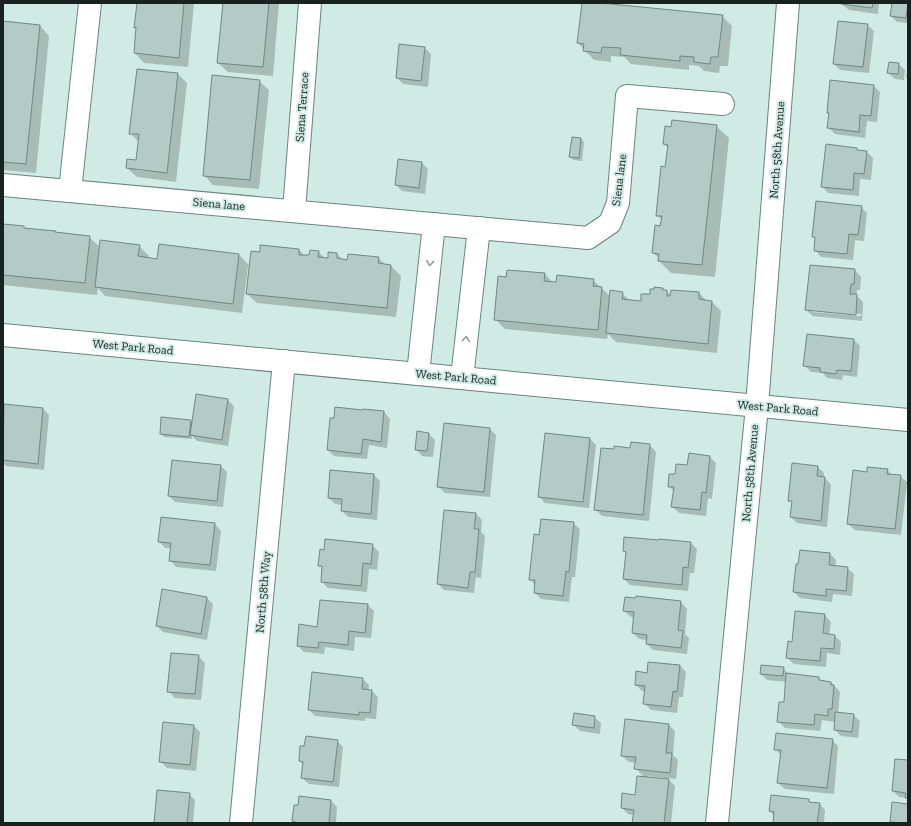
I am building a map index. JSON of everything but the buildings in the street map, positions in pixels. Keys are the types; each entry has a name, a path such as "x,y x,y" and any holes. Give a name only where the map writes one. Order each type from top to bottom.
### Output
{"street":[{"path":"70,191 90,3"},
{"name":"Siena Terrace","path":"294,211 310,3"},
{"name":"North 58th Avenue","path":"717,823 757,406 788,3"},
{"name":"Siena lane","path":"3,185 588,238 610,223 618,203 627,96 723,104"},
{"path":"418,374 434,224"},
{"path":"462,378 479,228"},
{"name":"West Park Road","path":"3,335 908,420"},
{"name":"North 58th Way","path":"241,823 284,361"}]}
